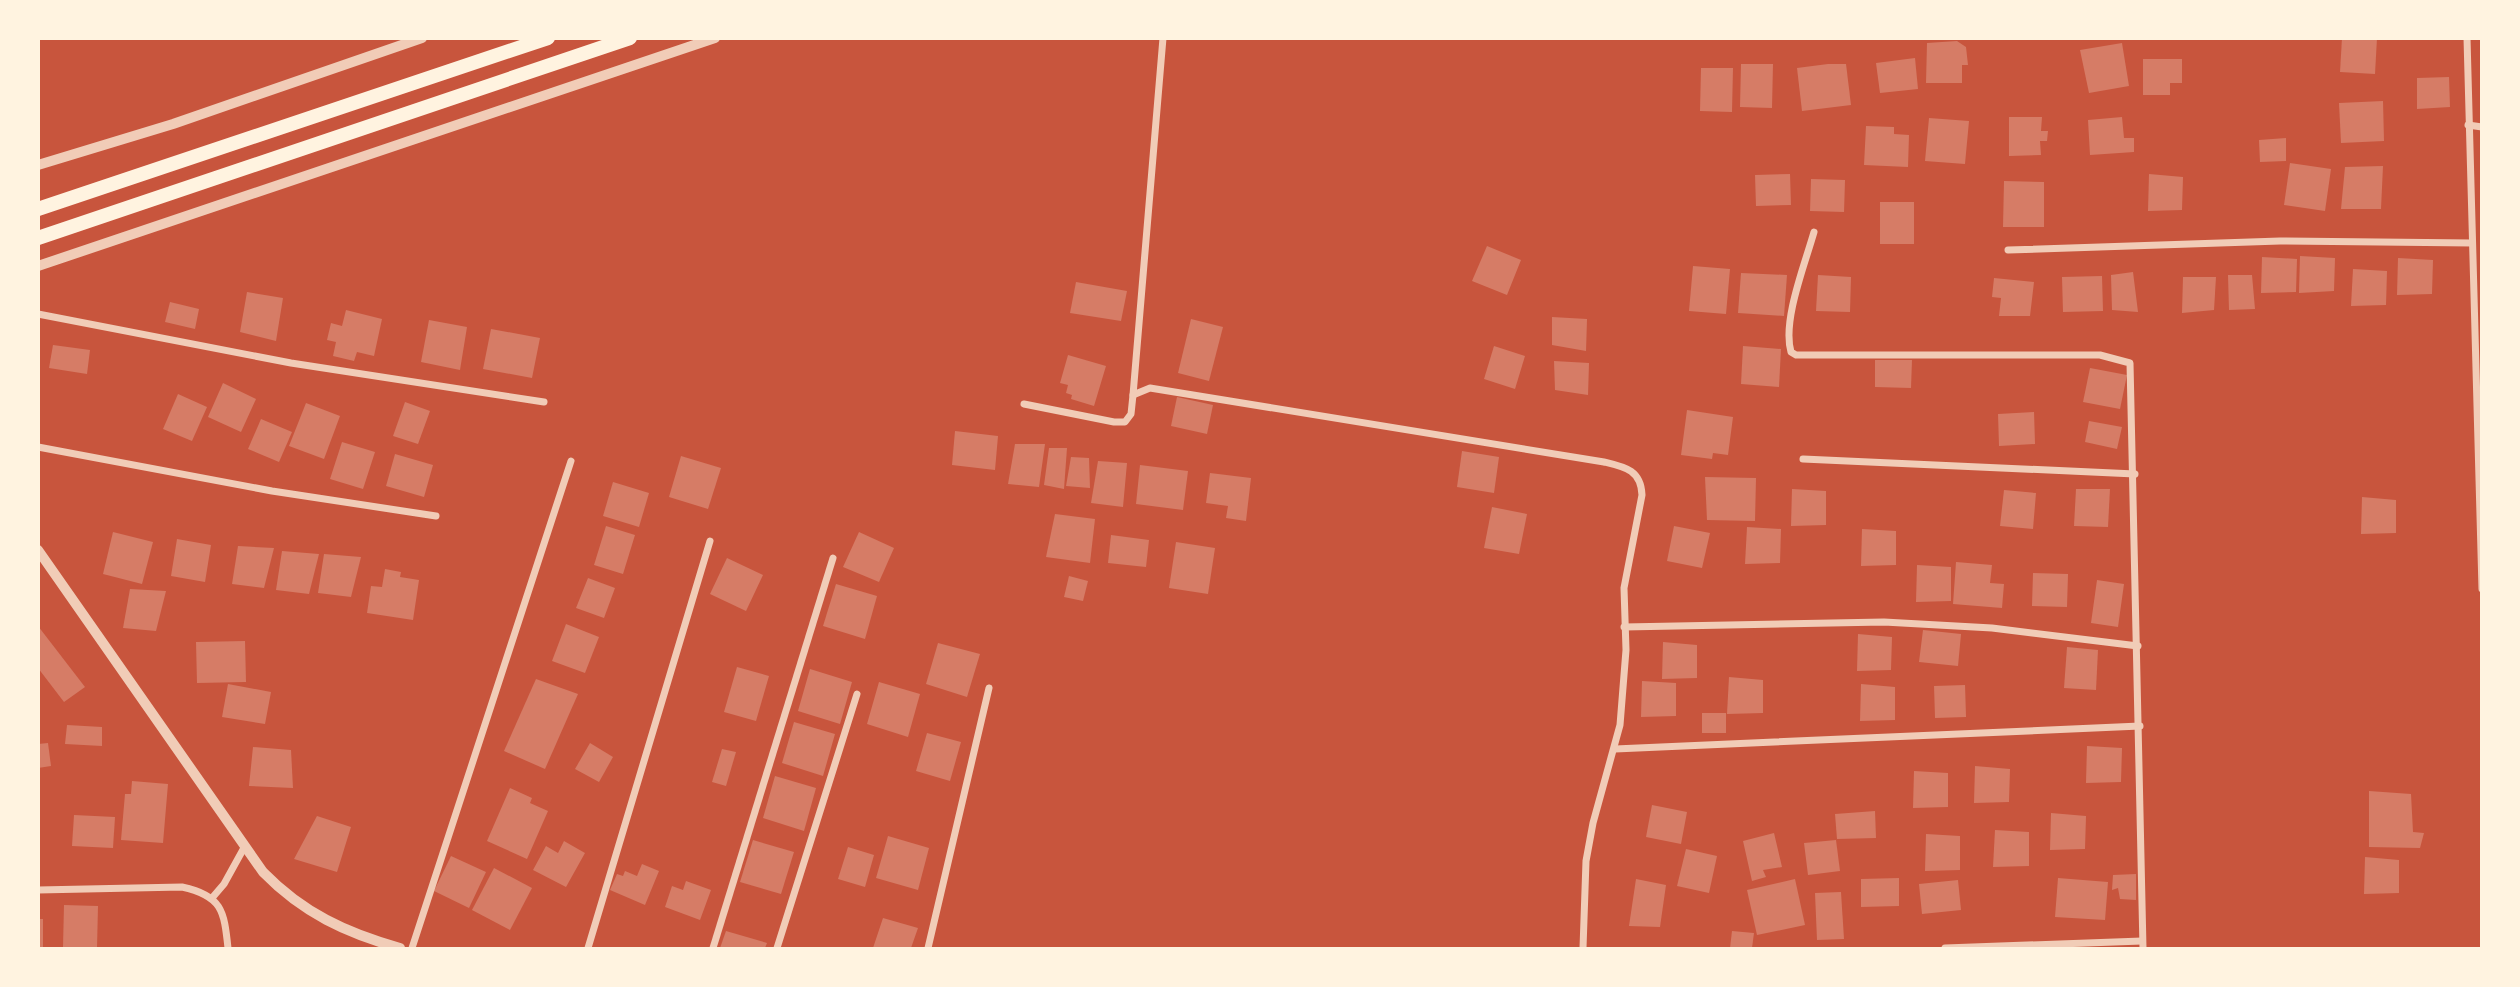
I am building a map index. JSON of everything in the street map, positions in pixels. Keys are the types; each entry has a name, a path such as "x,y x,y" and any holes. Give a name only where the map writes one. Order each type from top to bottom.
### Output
{"highway":[{"path":"38,209 548,38"},
{"path":"38,238 630,38"}],"street":[{"path":"38,165 173,124 422,38"},
{"path":"38,266 715,38"},
{"path":"1024,404 1114,422 1125,422 1131,414 1163,38"},
{"path":"2467,38 2482,589"},
{"path":"2468,125 2482,127"},
{"path":"1814,232 1790,320 1788,342 1791,352 1805,357 2100,355 2123,359 2130,363 2132,370 2143,945 1945,948"},
{"path":"2008,250 2280,241 2472,243"},
{"path":"38,314 291,363 544,402"},
{"path":"1133,395 1150,388 1604,462 1632,469 1642,481 1642,495 1624,588 1625,692 1615,749 1592,823 1586,861 1583,948"},
{"path":"38,447 272,491 436,516"},
{"path":"1803,459 2135,474"},
{"path":"412,948 571,461"},
{"path":"588,948 710,541"},
{"path":"38,550 263,872 287,897 310,913 336,927 400,948"},
{"path":"713,948 833,558"},
{"path":"1624,628 1884,622 1992,628 2138,646"},
{"path":"928,948 989,688"},
{"path":"777,948 857,694"},
{"path":"1615,749 2140,726"},
{"path":"212,898 224,884 245,846"},
{"path":"38,890 182,887 212,898 221,908 228,948"}],"building":[{"path":"2342,38 2377,38 2375,74 2340,72"},
{"path":"1957,41 1966,47 1968,65 1962,65 1962,83 1926,83 1927,43"},
{"path":"2122,43 2129,86 2089,93 2080,50"},
{"path":"1915,58 1918,89 1880,93 1876,63"},
{"path":"2143,59 2182,59 2182,83 2170,83 2170,95 2143,95"},
{"path":"1741,64 1773,64 1772,108 1740,107"},
{"path":"1846,64 1851,105 1802,111 1797,68"},
{"path":"1701,68 1733,68 1732,112 1700,111"},
{"path":"2449,77 2450,107 2417,109 2417,78"},
{"path":"2383,101 2384,141 2341,143 2339,103"},
{"path":"2009,117 2042,117 2041,131 2048,131 2047,141 2040,141 2041,155 2009,156"},
{"path":"2122,117 2124,138 2134,138 2134,152 2090,155 2088,120"},
{"path":"1929,118 1969,121 1965,164 1925,161"},
{"path":"1866,126 1894,127 1894,134 1909,135 1908,167 1864,165"},
{"path":"2286,138 2286,161 2260,162 2259,140"},
{"path":"2290,163 2331,169 2325,211 2284,205"},
{"path":"2383,166 2381,209 2341,209 2345,167"},
{"path":"1790,174 1791,205 1756,206 1755,175"},
{"path":"2149,174 2183,177 2182,210 2148,211"},
{"path":"1811,179 1845,180 1844,212 1810,211"},
{"path":"2004,181 2044,182 2044,227 2003,227"},
{"path":"1880,202 1914,202 1914,244 1880,244"},
{"path":"1487,246 1521,260 1507,295 1472,281"},
{"path":"2300,256 2335,258 2334,291 2299,293"},
{"path":"2262,257 2297,259 2296,292 2261,293"},
{"path":"2398,258 2433,260 2432,294 2397,295"},
{"path":"1693,266 1730,269 1726,314 1689,311"},
{"path":"2353,269 2387,271 2386,305 2351,306"},
{"path":"2133,272 2138,312 2112,310 2111,275"},
{"path":"1741,273 1787,275 1784,316 1738,313"},
{"path":"1818,275 1851,277 1850,312 1816,311"},
{"path":"2228,275 2252,275 2255,309 2229,310"},
{"path":"2102,276 2103,311 2063,312 2062,277"},
{"path":"2183,277 2216,277 2214,310 2182,313"},
{"path":"1994,278 2034,282 2030,316 1999,316 2001,298 1992,297"},
{"path":"1076,282 1127,291 1121,321 1070,313"},
{"path":"247,292 283,298 276,341 240,332"},
{"path":"170,302 199,309 195,329 165,322"},
{"path":"346,310 382,319 374,356 357,352 354,361 333,356 336,342 327,340 331,323 342,326"},
{"path":"1552,317 1587,319 1586,351 1552,345"},
{"path":"1191,319 1223,327 1209,381 1178,373"},
{"path":"429,320 467,327 460,370 421,362"},
{"path":"491,329 540,338 532,378 483,369"},
{"path":"53,345 90,350 87,374 49,368"},
{"path":"1494,346 1525,356 1515,389 1484,379"},
{"path":"1743,346 1781,349 1779,387 1741,384"},
{"path":"1068,355 1106,366 1094,406 1071,399 1072,395 1066,393 1068,385 1060,383"},
{"path":"1875,360 1912,360 1911,388 1875,387"},
{"path":"1554,361 1589,363 1588,395 1555,390"},
{"path":"2090,368 2127,375 2120,409 2083,402"},
{"path":"223,383 256,399 241,432 208,417"},
{"path":"178,394 207,407 192,441 163,429"},
{"path":"1177,397 1213,405 1207,434 1171,426"},
{"path":"405,402 430,411 418,444 393,436"},
{"path":"306,403 340,416 324,459 289,446"},
{"path":"1687,410 1733,417 1728,455 1713,453 1712,459 1681,455"},
{"path":"2034,412 2035,444 1999,446 1998,414"},
{"path":"261,419 292,432 279,462 248,449"},
{"path":"2089,421 2122,427 2117,449 2085,442"},
{"path":"955,431 998,436 995,470 952,465"},
{"path":"342,442 375,452 363,489 330,479"},
{"path":"1015,444 1045,444 1039,487 1008,484"},
{"path":"1049,448 1067,448 1064,489 1044,485"},
{"path":"1462,451 1499,457 1494,493 1457,487"},
{"path":"395,454 433,465 424,497 386,486"},
{"path":"681,456 721,468 708,509 669,497"},
{"path":"1071,457 1089,458 1090,488 1066,486"},
{"path":"1098,461 1127,463 1123,507 1091,503"},
{"path":"1140,465 1188,471 1183,510 1136,504"},
{"path":"1210,473 1251,478 1246,521 1226,518 1228,506 1206,503"},
{"path":"1705,477 1756,478 1755,521 1707,520"},
{"path":"613,482 649,493 639,527 603,516"},
{"path":"1792,489 1826,491 1826,525 1791,526"},
{"path":"2076,489 2110,489 2108,527 2074,526"},
{"path":"2004,490 2036,493 2033,529 2000,526"},
{"path":"2362,497 2396,500 2396,533 2361,534"},
{"path":"1492,507 1527,514 1519,554 1484,548"},
{"path":"1055,514 1095,519 1090,563 1046,557"},
{"path":"606,526 635,535 623,574 594,565"},
{"path":"1674,526 1710,533 1702,568 1667,561"},
{"path":"1747,527 1781,529 1780,563 1745,564"},
{"path":"1862,529 1896,531 1896,565 1861,566"},
{"path":"113,532 153,542 142,584 103,574"},
{"path":"859,532 894,548 879,582 843,567"},
{"path":"1111,535 1149,540 1146,567 1108,563"},
{"path":"177,539 211,545 205,582 171,576"},
{"path":"1176,542 1215,548 1208,594 1169,588"},
{"path":"238,546 274,548 264,588 232,584"},
{"path":"282,551 319,554 309,594 276,590"},
{"path":"324,554 361,557 351,597 318,593"},
{"path":"727,558 763,575 746,611 710,594"},
{"path":"1956,562 1992,565 1990,583 2004,584 2002,608 1953,604"},
{"path":"1917,565 1951,567 1951,601 1916,602"},
{"path":"385,569 401,572 400,577 419,580 413,620 367,613 371,586 382,587"},
{"path":"2033,573 2068,574 2067,607 2032,606"},
{"path":"1069,576 1088,581 1083,601 1064,597"},
{"path":"588,578 615,588 604,618 576,608"},
{"path":"2097,580 2124,584 2118,627 2091,623"},
{"path":"836,584 877,596 865,639 823,626"},
{"path":"130,589 166,591 156,631 123,628"},
{"path":"566,624 599,637 585,673 552,661"},
{"path":"38,626 85,687 64,702 38,668"},
{"path":"1923,630 1961,634 1958,666 1919,662"},
{"path":"1858,634 1892,637 1891,670 1857,671"},
{"path":"245,641 246,682 197,683 196,642"},
{"path":"1663,642 1697,645 1697,678 1662,679"},
{"path":"938,643 980,654 967,697 926,684"},
{"path":"2067,647 2098,650 2096,690 2064,688"},
{"path":"737,667 769,676 756,721 724,712"},
{"path":"810,669 852,682 840,724 798,711"},
{"path":"1729,677 1763,680 1763,713 1727,714"},
{"path":"536,679 578,694 545,769 504,751"},
{"path":"1642,681 1676,683 1676,716 1641,717"},
{"path":"879,682 920,694 908,737 867,724"},
{"path":"228,684 271,692 265,724 222,717"},
{"path":"1861,684 1895,687 1895,720 1860,721"},
{"path":"1965,685 1966,717 1935,718 1934,686"},
{"path":"1702,713 1726,713 1726,733 1702,733"},
{"path":"794,722 835,734 823,776 782,763"},
{"path":"67,725 102,727 102,746 65,744"},
{"path":"927,733 961,742 950,781 916,771"},
{"path":"48,743 51,766 38,768 38,744"},
{"path":"590,743 613,757 599,782 575,769"},
{"path":"2087,746 2122,748 2121,782 2086,783"},
{"path":"253,747 291,750 293,788 249,786"},
{"path":"722,749 736,752 726,786 712,782"},
{"path":"1975,766 2010,769 2009,802 1974,803"},
{"path":"1914,771 1948,773 1948,807 1913,808"},
{"path":"775,776 816,788 804,831 763,818"},
{"path":"132,781 168,784 163,843 121,840 125,794 131,794"},
{"path":"510,788 532,798 530,803 548,811 527,859 487,841"},
{"path":"2369,791 2411,794 2413,832 2424,833 2420,848 2369,847"},
{"path":"1652,805 1687,812 1681,844 1646,837"},
{"path":"1875,811 1876,838 1837,839 1835,814"},
{"path":"2051,813 2086,816 2085,849 2050,850"},
{"path":"74,815 115,817 113,848 72,846"},
{"path":"317,816 351,827 337,872 294,859"},
{"path":"1995,830 2029,832 2029,866 1993,867"},
{"path":"1774,833 1782,867 1763,870 1766,877 1752,881 1743,841"},
{"path":"1926,834 1960,836 1960,870 1925,871"},
{"path":"888,836 929,848 918,890 876,878"},
{"path":"753,840 794,852 781,894 740,882"},
{"path":"1836,840 1840,871 1808,875 1804,843"},
{"path":"564,841 585,853 566,887 533,870 546,846 558,853"},
{"path":"848,847 874,855 865,887 838,879"},
{"path":"1686,849 1717,856 1709,893 1677,886"},
{"path":"451,856 486,872 469,908 434,891"},
{"path":"2365,857 2399,860 2399,893 2364,894"},
{"path":"642,864 659,871 645,905 610,890 617,874 623,876 625,871 637,876"},
{"path":"494,868 532,888 510,930 472,910"},
{"path":"2136,874 2136,900 2120,899 2118,888 2112,890 2113,875"},
{"path":"1899,878 1899,906 1861,907 1861,879"},
{"path":"2058,878 2108,882 2105,920 2055,917"},
{"path":"1636,879 1666,885 1660,927 1629,926"},
{"path":"1795,879 1805,925 1757,935 1747,890"},
{"path":"1958,880 1961,910 1922,914 1919,884"},
{"path":"686,881 711,890 700,920 665,907 672,886 683,890"},
{"path":"1841,892 1844,939 1817,940 1815,893"},
{"path":"64,905 98,906 97,948 63,947"},
{"path":"883,918 918,928 911,948 873,948"},
{"path":"38,919 43,919 43,947 38,947"},
{"path":"726,931 767,943 765,948 720,948"},
{"path":"1732,931 1754,933 1752,948 1730,948"}]}
